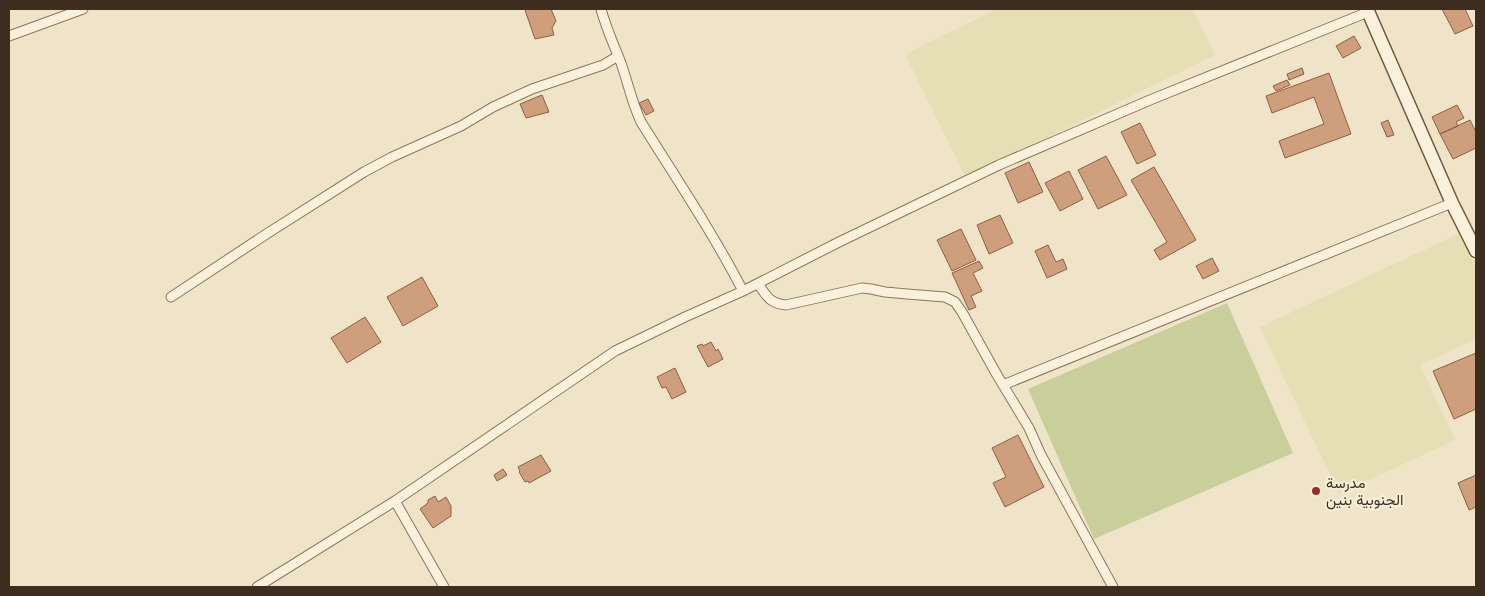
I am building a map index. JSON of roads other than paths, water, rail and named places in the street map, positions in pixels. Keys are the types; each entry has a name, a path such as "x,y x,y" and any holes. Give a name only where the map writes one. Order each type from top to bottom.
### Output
{"street":[{"path":"9,36 83,9"},
{"path":"601,9 633,105 641,122 744,291"},
{"path":"256,587 395,501 615,351 744,291 839,242 999,165 1367,10 1452,203 1476,251"},
{"path":"171,297 364,172 532,89 602,65 618,56"},
{"path":"1003,385 1452,203"},
{"path":"758,284 768,298 776,304 786,305 862,288 945,297 955,302 1029,428 1041,455 1113,587"},
{"path":"395,501 444,587"}],"place":[{"name":"مدرسة الجنوبية بنين","path":"1316,491"}]}
